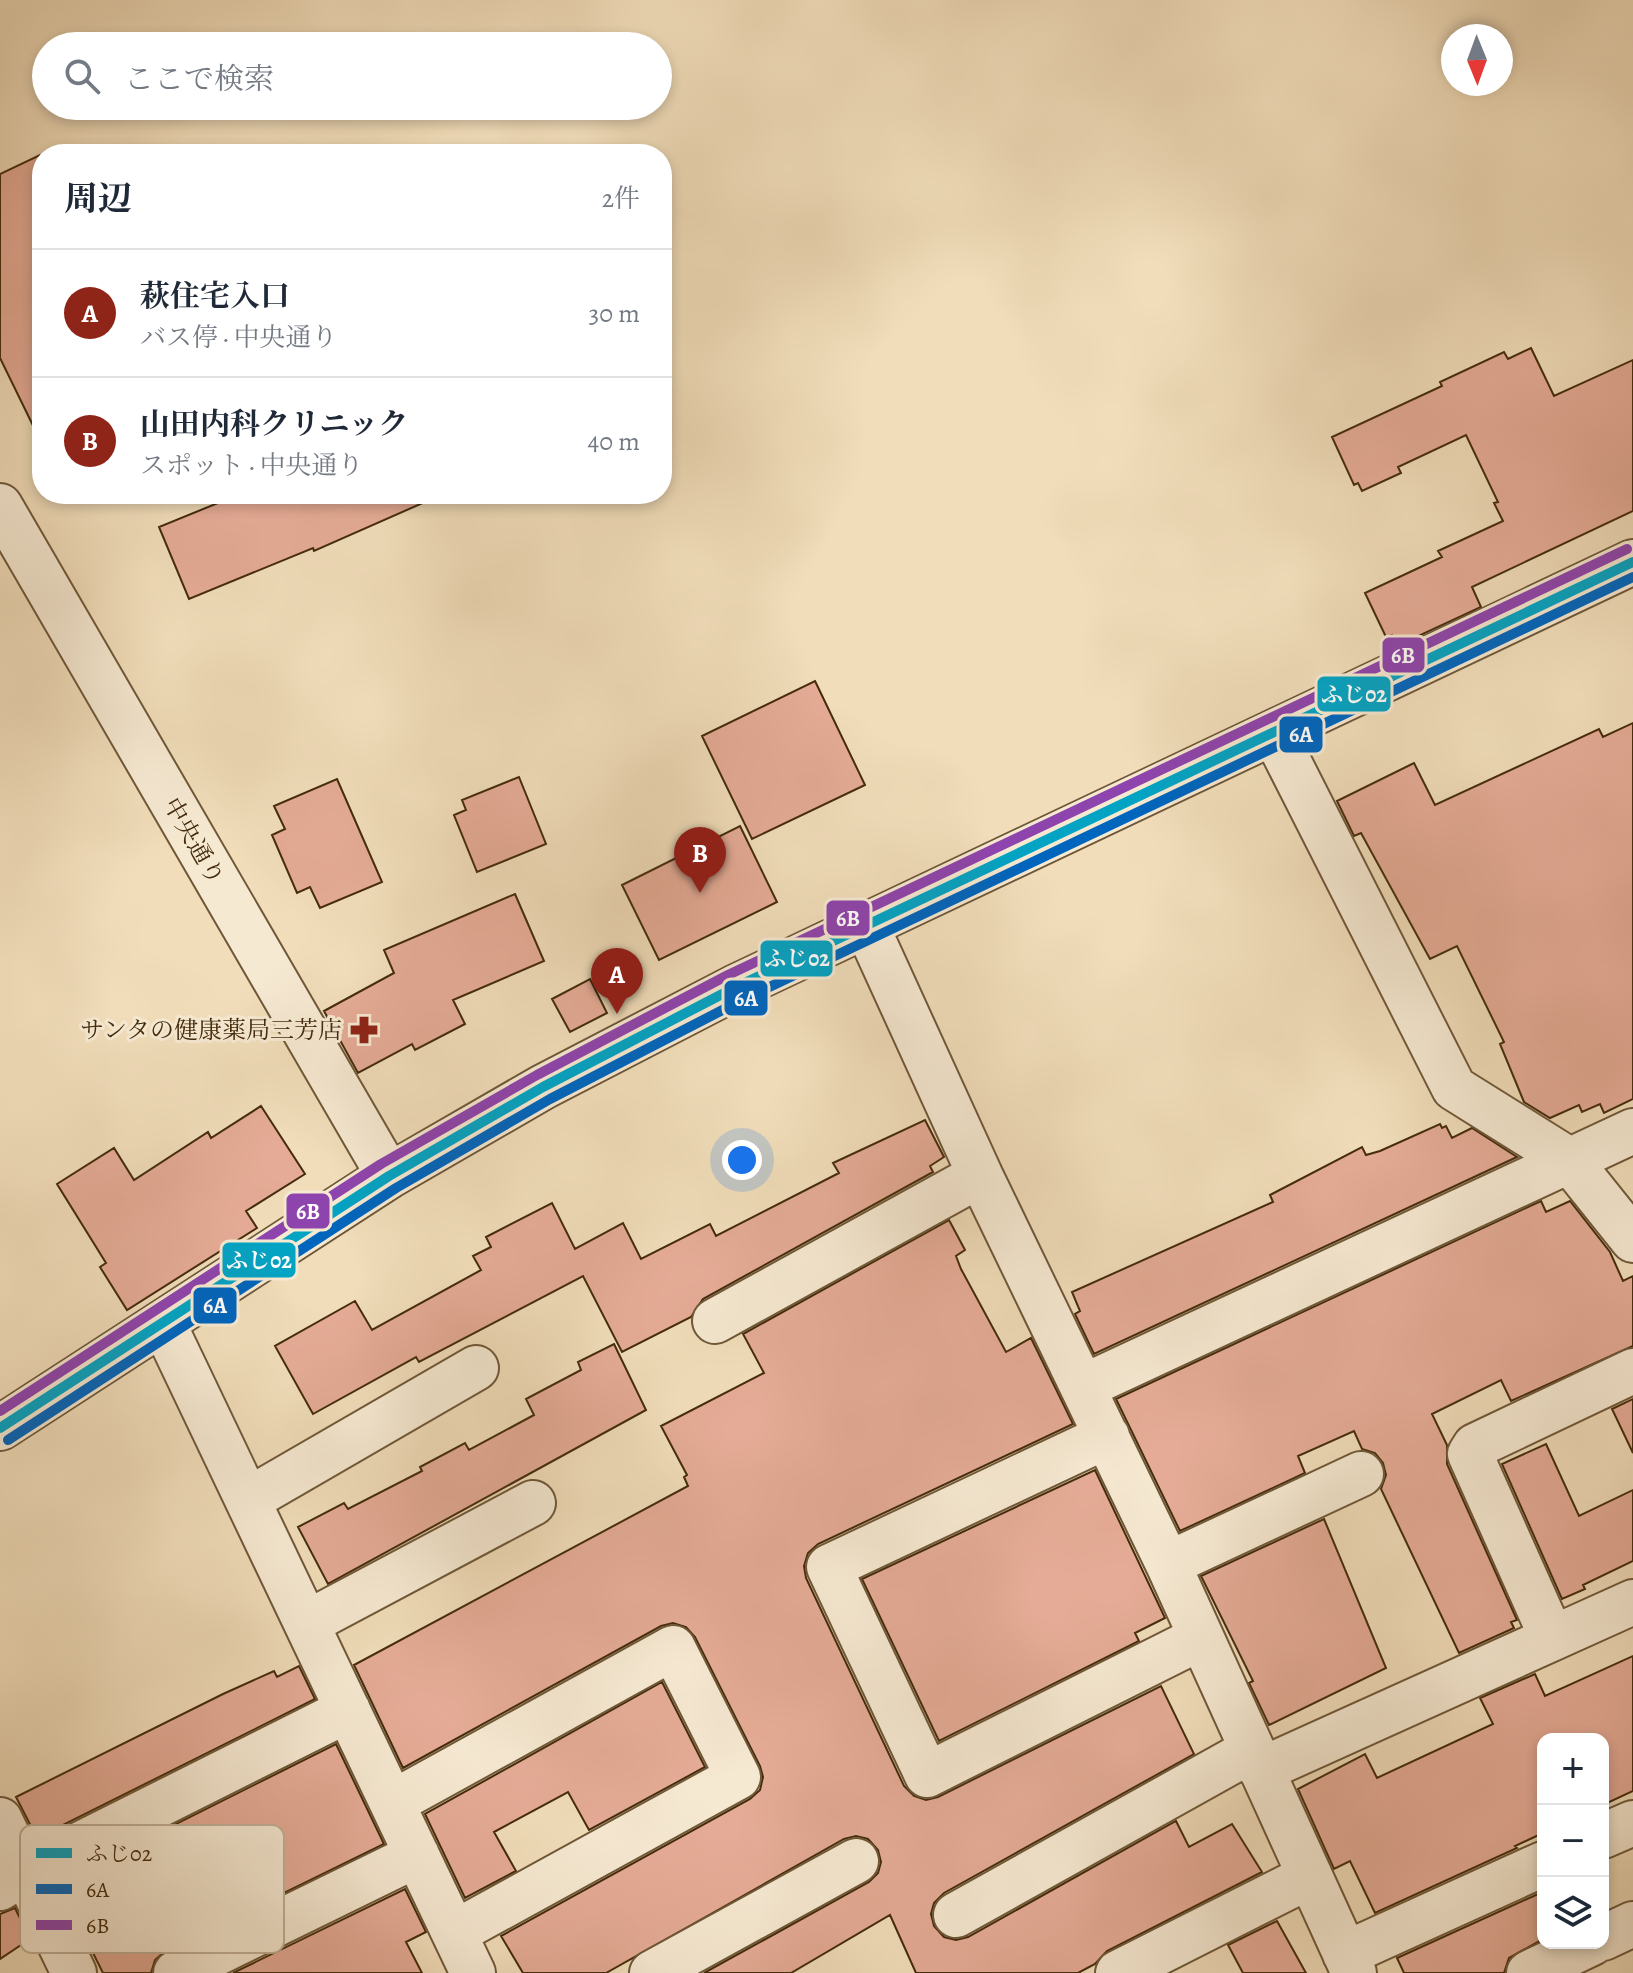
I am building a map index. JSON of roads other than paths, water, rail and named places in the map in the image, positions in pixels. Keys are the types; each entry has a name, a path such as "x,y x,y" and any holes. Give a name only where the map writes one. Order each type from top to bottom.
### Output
{"street":[{"name":"中央通り","path":"0,506 389,1176"},
{"path":"0,1428 164,1325 389,1176 543,1087 866,925 1632,566"},
{"path":"1275,735 1454,1088 1569,1160 1633,1240"},
{"path":"866,925 980,1175 1085,1386 1168,1564 1350,1963 1537,1867"},
{"path":"1085,1386 1633,1131"},
{"path":"715,1321 980,1175"},
{"path":"164,1325 473,1973"},
{"path":"248,1500 476,1368"},
{"path":"1552,1638 1470,1454 1475,1446 1633,1371"},
{"path":"1107,1436 829,1567 927,1775 1200,1638"},
{"path":"1168,1564 1361,1474"},
{"path":"307,1623 533,1503"},
{"path":"956,1915 1256,1760 1633,1602"},
{"path":"392,1803 673,1648 738,1777 454,1933"},
{"path":"121,1825 348,1710"},
{"path":"0,1820 13,1880"},
{"path":"1609,1833 1633,1823"},
{"path":"284,1920 417,1855"},
{"path":"652,1973 856,1861"},
{"path":"1118,1973 1310,1876"},
{"path":"1609,1935 1633,1924"},
{"path":"1529,1973 1579,1949"},
{"path":"61,1953 74,1973"},
{"path":"176,1973 217,1953"}],"place":[{"name":"山田内科クリニック","path":"700,893"},
{"name":"萩住宅入口","path":"617,1014"},
{"name":"サンタの健康薬局三芳店","path":"364,1030"}]}
